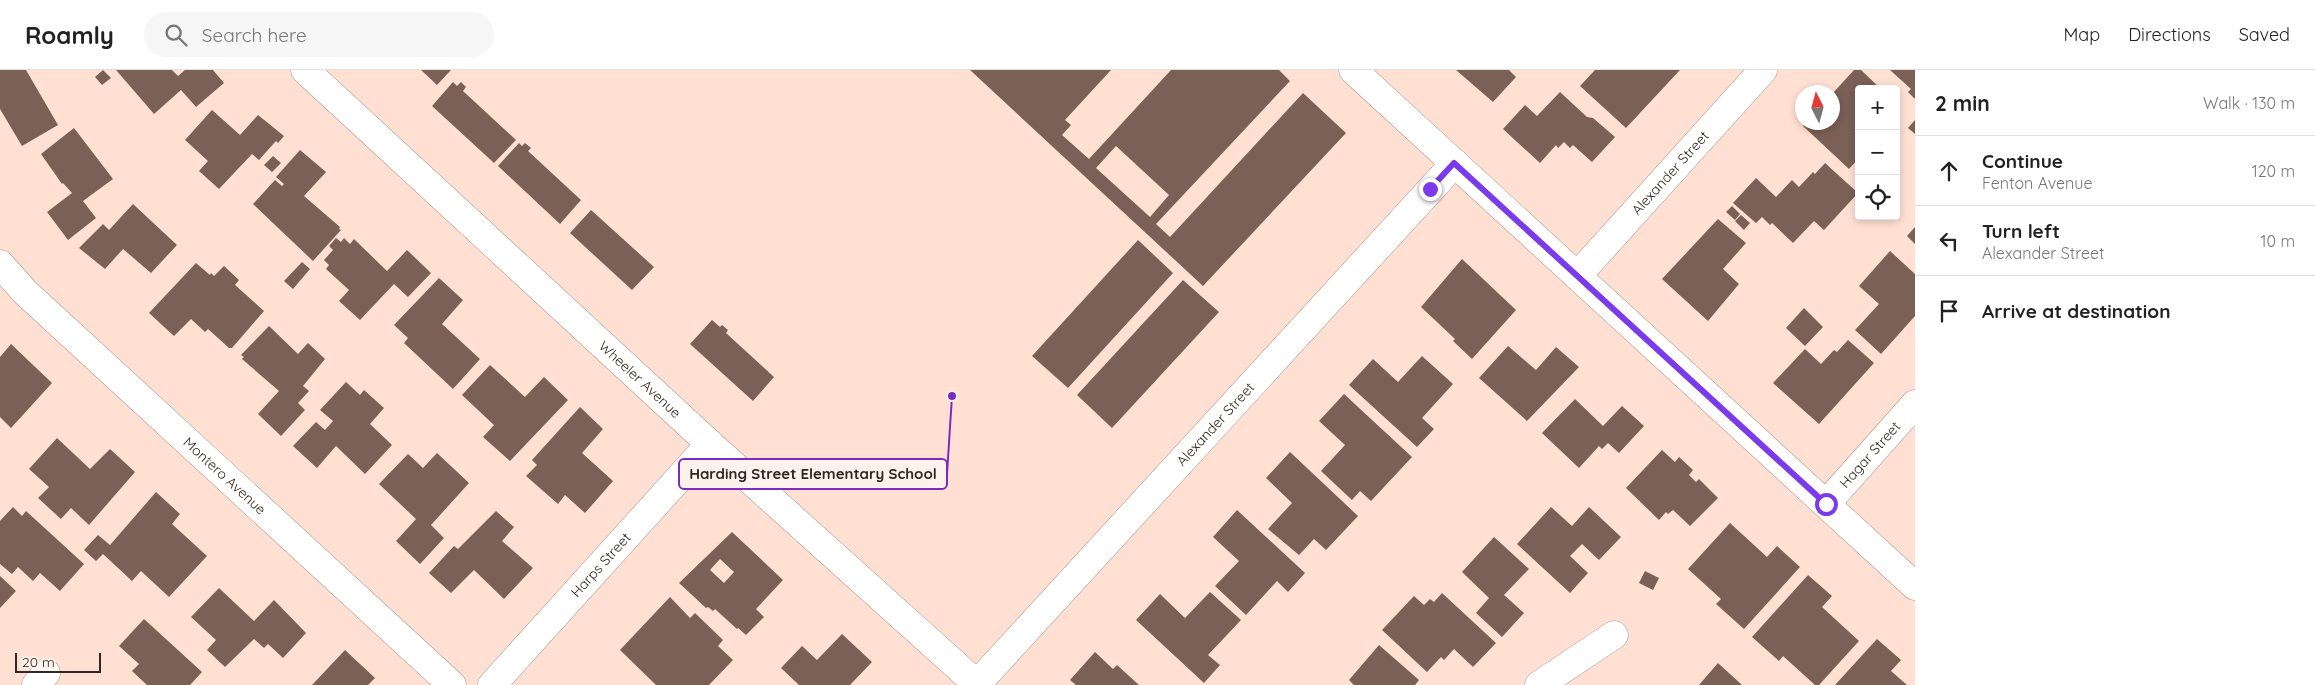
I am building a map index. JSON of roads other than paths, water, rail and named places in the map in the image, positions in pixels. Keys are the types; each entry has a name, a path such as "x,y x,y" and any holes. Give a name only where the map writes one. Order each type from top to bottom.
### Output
{"street":[{"path":"1353,70 1915,586"},
{"name":"Alexander Street","path":"1577,276 1763,70"},
{"name":"Wheeler Avenue","path":"314,73 710,444 977,685"},
{"name":"Alexander Street","path":"977,685 1454,163"},
{"name":"Montero Avenue","path":"0,264 25,292 452,685"},
{"name":"Hagar Street","path":"1826,504 1915,404"},
{"name":"Harps Street","path":"492,685 710,444"},
{"path":"1539,685 1614,635"}],"place":[{"name":"Harding Street Elementary School","path":"952,396"}]}
